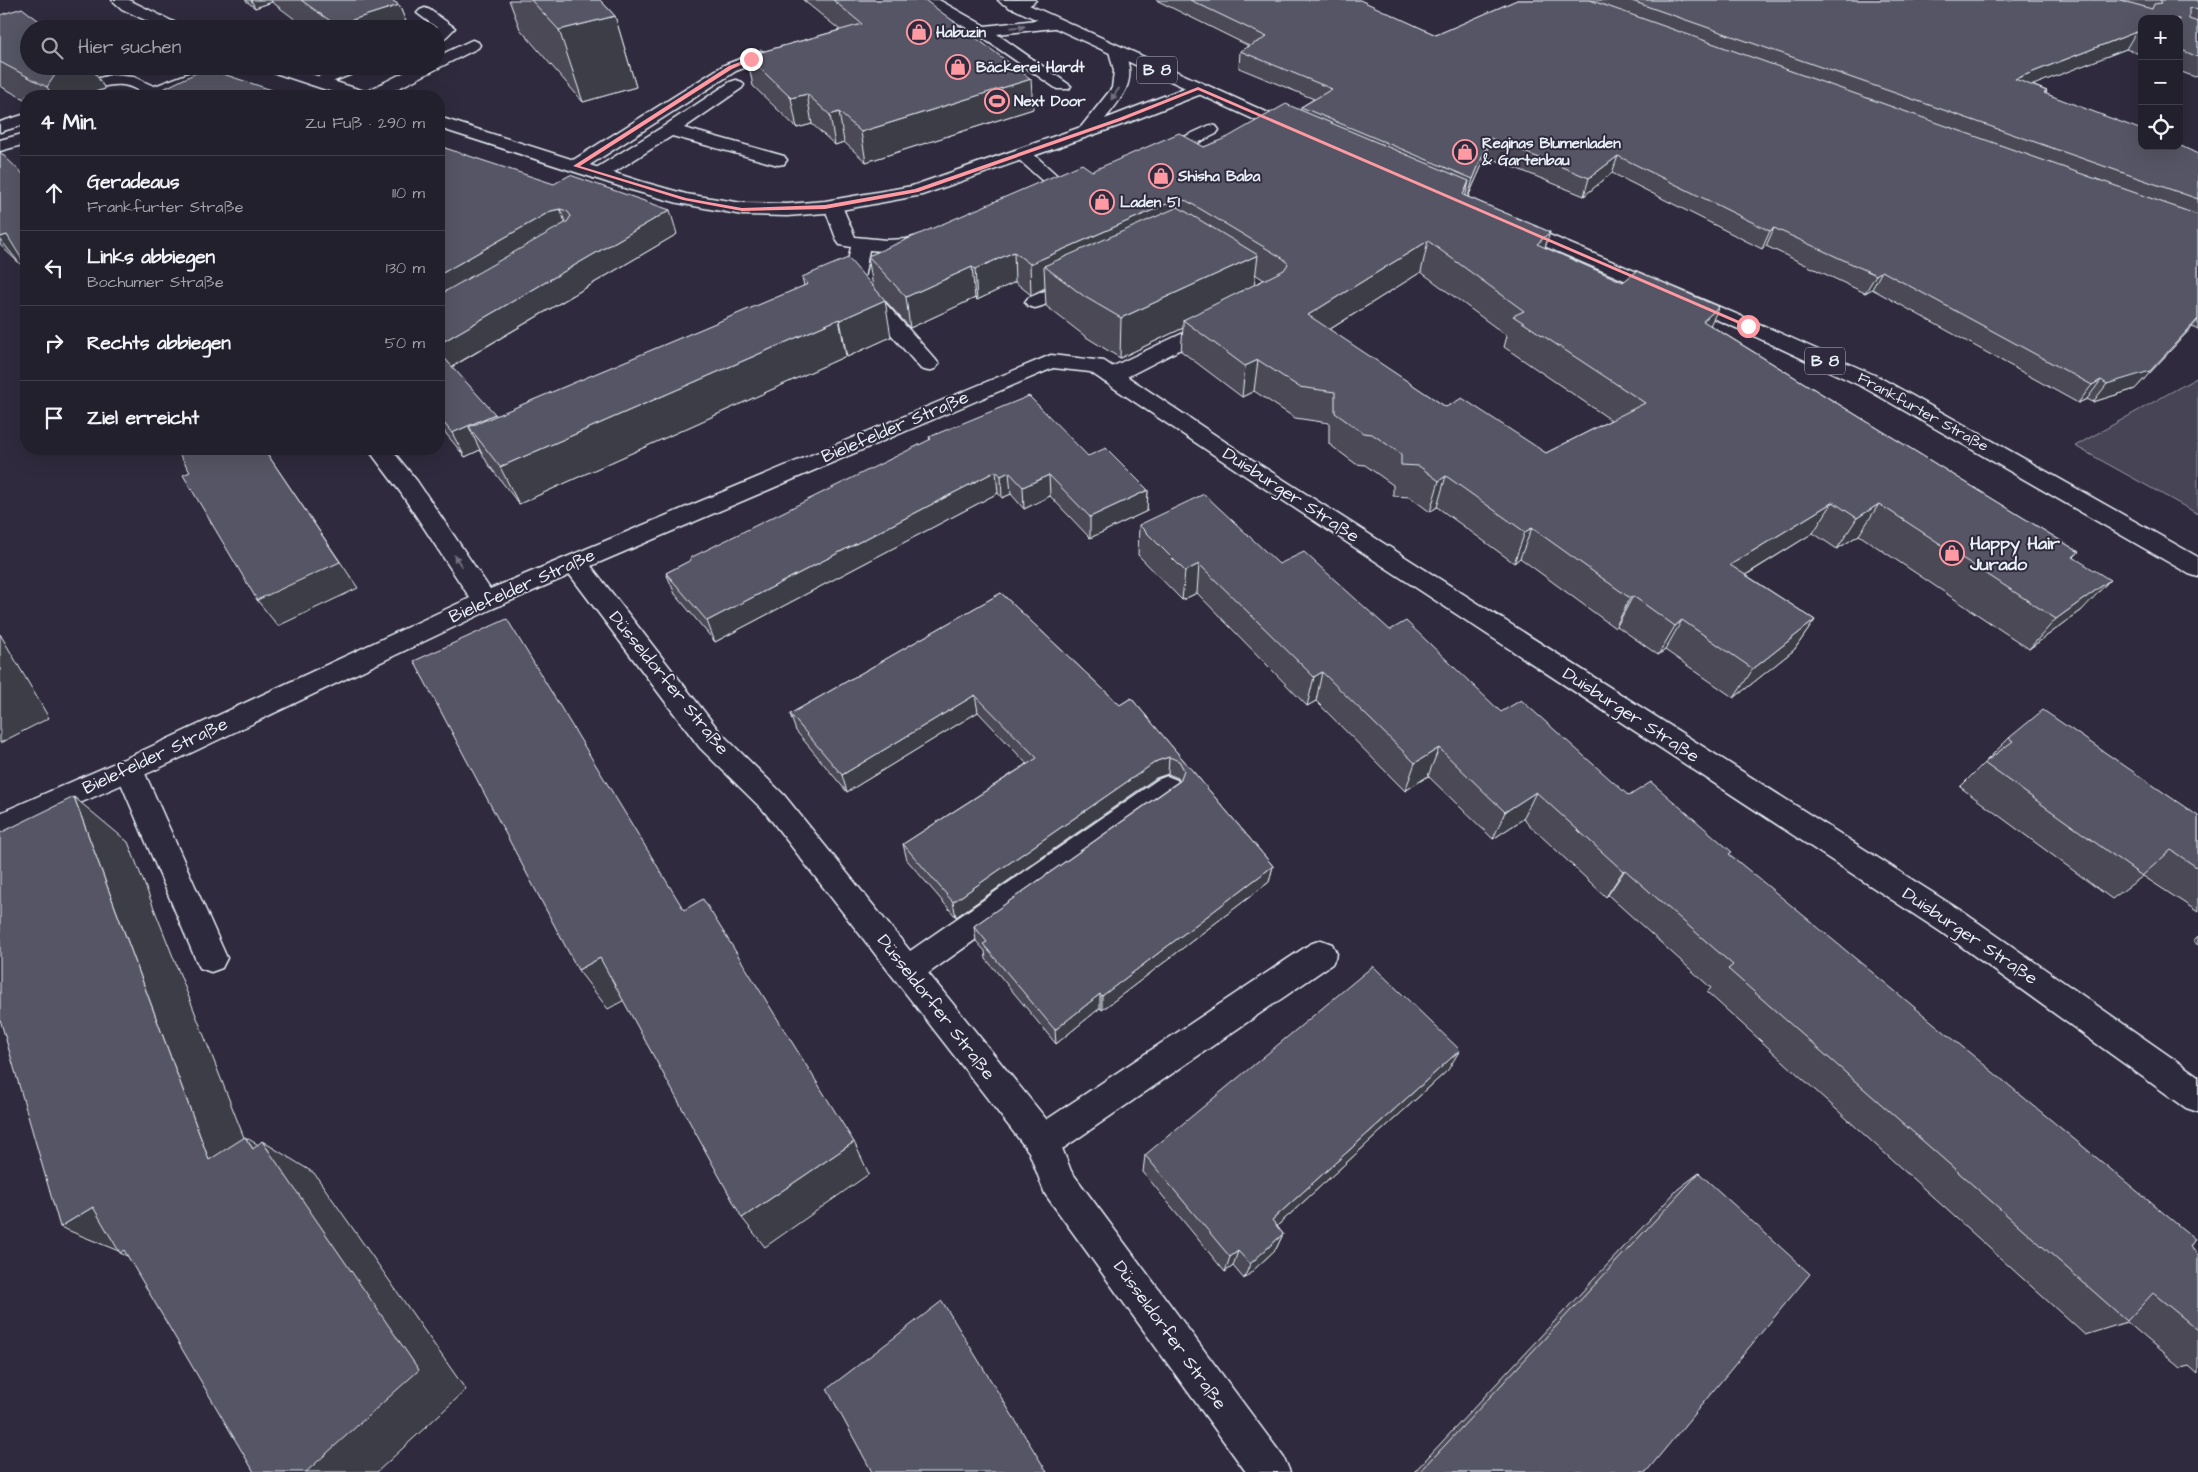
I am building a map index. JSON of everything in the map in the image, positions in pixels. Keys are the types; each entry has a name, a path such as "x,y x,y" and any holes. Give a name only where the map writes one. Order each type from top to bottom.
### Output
{"street":[{"path":"120,0 127,6 157,20"},
{"path":"928,0 982,31 1063,86"},
{"name":"B 8","path":"1016,2 1054,22 1198,89 1309,137"},
{"path":"425,13 435,20"},
{"path":"982,31 1054,22"},
{"path":"445,58 472,45"},
{"path":"1088,130 1120,88 1122,71 1117,51"},
{"path":"576,166 730,68 763,64 747,78 670,130 599,174"},
{"path":"160,90 199,75"},
{"path":"297,75 343,90"},
{"path":"318,82 336,75"},
{"path":"383,90 412,75"},
{"path":"74,90 111,80 128,80 143,90"},
{"path":"445,124 599,174 685,199 742,209 787,210 833,206 916,190 1022,154 1198,89"},
{"path":"0,127 20,121"},
{"path":"670,130 778,160"},
{"path":"1142,162 1159,156 1210,130"},
{"path":"0,146 20,140"},
{"path":"1022,154 1072,187 1046,197"},
{"path":"833,206 847,241 877,247 910,245 946,232"},
{"name":"Frankfurter Straße","path":"1492,216 1748,326 1872,382 2198,568"},
{"path":"861,243 854,280 928,364"},
{"path":"1035,302 1097,274"},
{"path":"1111,376 1230,316"},
{"name":"Duisburger Straße","path":"1051,361 1096,366 1244,464 1952,922 2198,1096"},
{"name":"Bielefelder Straße","path":"0,826 129,769 485,601 1051,361"},
{"path":"384,455 409,487 485,601"},
{"name":"Düsseldorfer Straße","path":"574,562 710,740 774,803 1043,1142 1057,1182 1270,1472"},
{"path":"129,769 211,958"},
{"path":"908,970 1167,788"},
{"path":"1043,1142 1321,954"}],"shaded area":[{"path":"2198,377 2198,514 2075,446"}],"building":[{"path":"301,0 392,0 399,5 352,20 329,20"},
{"path":"531,0 600,0 615,16 559,30"},
{"path":"833,0 925,0 1031,79 861,132 839,112 830,115 807,94 791,98 747,56 862,24"},
{"path":"1190,0 1360,0 1436,35 1517,0 1590,0 2198,215 2198,319 2150,371 2107,384 2101,380 2092,385 1882,271 1876,275 1774,228 1770,231 1618,156 1589,178 1490,138 1473,179 1301,107 1332,89 1240,51 1267,37"},
{"path":"1629,0 2120,0 2152,9 2154,4 2162,3 2160,0 2198,0 2198,10 2189,7 2189,19 2198,22 2198,57 2183,51 2183,15 2138,15 2138,33 2015,79 2047,91 2044,93 2138,128 2138,150 2183,150 2183,147 2198,154 2198,199"},
{"path":"22,8 38,20 20,20 20,73 0,62 0,15"},
{"path":"24,75 55,75 47,87"},
{"path":"192,75 226,75 272,90 161,90"},
{"path":"1286,104 1469,181 1463,195 1550,232 1537,244 1623,282 1637,271 1719,307 1703,321 2079,552 2073,557 2110,580 2056,619 1879,504 1857,518 1833,502 1730,565 1815,620 1753,669 1682,620 1675,626 1633,596 1630,598 1532,528 1525,532 1446,476 1439,481 1419,466 1401,465 1401,454 1372,434 1363,433 1335,413 1335,392 1299,387 1258,360 1245,366 1183,320 1284,270 1288,264 1284,259 1187,201 1178,199 1030,264 1014,252 975,269 972,267 906,297 868,256 1082,164 1092,171 1179,133 1204,147 1228,137","holes":["1428,241 1524,311 1513,316 1645,403 1546,453 1462,398 1446,407 1308,315"]},
{"path":"445,148 554,184 570,175 670,210 445,341 445,292 567,222 571,216 567,211 560,209 551,211 445,272"},
{"path":"0,152 20,171 20,256 7,235 0,237"},
{"path":"1178,207 1258,255 1121,318 1085,297 1044,266"},
{"path":"848,258 885,300 500,467 469,427 808,284 802,277"},
{"path":"445,359 495,414 452,433 445,424"},
{"path":"1029,396 1088,456 1106,448 1148,490 1090,517 1049,475 1023,487 1009,472 1001,476 996,471 707,621 666,573 691,560 690,558 931,439 929,437"},
{"path":"180,455 268,455 340,562 257,600 183,475 190,472"},
{"path":"1204,494 1279,564 1304,552 1390,630 1406,621 1501,712 1521,700 1629,796 1651,782 1732,852 1729,854 2195,1239 2190,1247 2198,1254 2198,1330 2153,1293 2127,1321 1728,969 1733,965 1625,870 1623,871 1536,792 1505,812 1439,748 1415,763 1322,672 1314,677 1199,564 1185,571 1139,525"},
{"path":"1001,593 1120,705 1131,698 1273,866 1102,996 1100,994 1055,1030 983,944 987,942 974,926 1180,781 1184,770 1179,761 1169,757 1157,761 953,902 903,844 1037,758 975,695 842,775 790,714"},
{"path":"507,619 684,910 703,899 854,1142 742,1218 600,958 578,970 414,661"},
{"path":"2043,710 2198,816 2198,868 2171,850 2142,876 1984,763 2013,741 2009,738"},
{"path":"74,797 209,1160 245,1137 253,1149 262,1141 419,1370 306,1472 254,1472 124,1250 120,1253 93,1207 60,1227 0,1019 0,833"},
{"path":"1373,966 1460,1050 1272,1220 1283,1234 1250,1264 1238,1251 1230,1257 1145,1155"},
{"path":"1699,1173 1810,1274 1646,1472 1420,1472"},
{"path":"942,1301 1047,1472 872,1472 827,1389"}],"place":[{"name":"Habuzin","path":"919,32"},
{"name":"Bäckerei Hardt","path":"958,67"},
{"name":"Next Door","path":"997,101"},
{"name":"Reginas Blumenladen & Gartenbau","path":"1465,152"},
{"name":"Shisha Baba","path":"1161,176"},
{"name":"Laden 51","path":"1102,202"},
{"name":"Happy Hair Jurado","path":"1952,553"}],"route":[{"path":"751,59 730,68 576,166 685,199 742,209 787,210 825,207 916,190 1121,119 1198,89 1748,326"}]}
